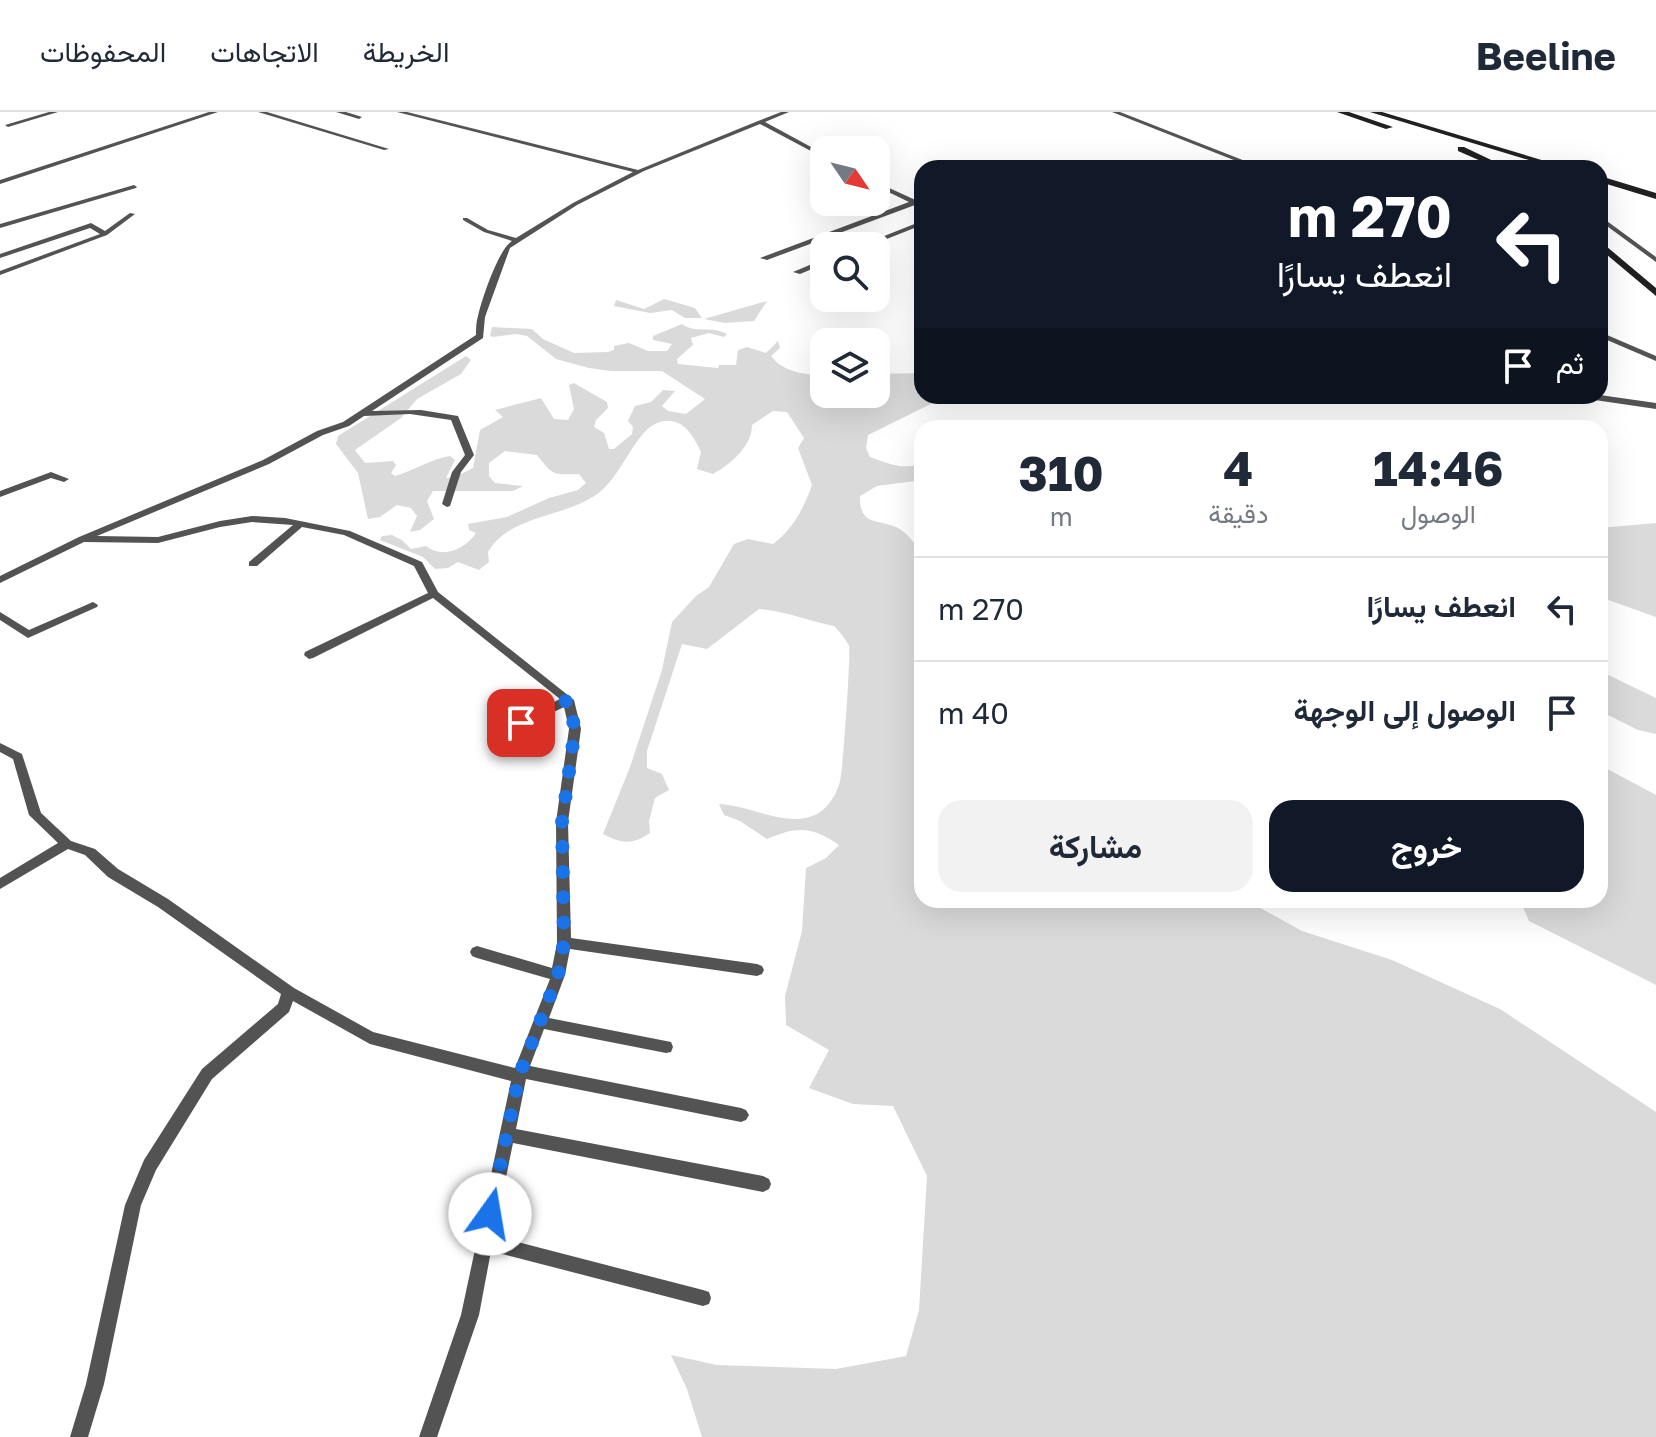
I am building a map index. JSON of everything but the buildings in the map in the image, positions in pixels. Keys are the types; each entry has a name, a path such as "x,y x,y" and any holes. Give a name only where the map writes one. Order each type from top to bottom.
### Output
{"main road":[{"path":"1341,112 1436,141"},
{"path":"1357,112 1535,160"},
{"path":"1374,112 1520,160"},
{"path":"1449,146 1489,160"},
{"path":"1608,182 1656,199"},
{"path":"1608,187 1656,199"},
{"path":"1608,251 1656,293"}],"street":[{"path":"8,125 55,112"},
{"path":"0,182 48,169 215,112"},
{"path":"261,112 386,149"},
{"path":"339,112 359,117"},
{"path":"400,112 639,172"},
{"path":"0,580 82,539 266,462 363,414 475,343 480,336 481,317 507,247 575,204 639,172 786,112"},
{"path":"1115,112 1239,160"},
{"path":"760,122 810,149"},
{"path":"0,226 134,187"},
{"path":"890,191 914,203"},
{"path":"764,258 914,203"},
{"path":"0,273 105,234 132,214"},
{"path":"465,219 486,231 517,240"},
{"path":"1608,224 1656,260"},
{"path":"0,256 91,225 105,234"},
{"path":"890,235 914,226"},
{"path":"797,272 810,267"},
{"path":"1608,338 1656,359"},
{"path":"1608,399 1656,406"},
{"path":"363,414 432,412 455,418 470,455 457,472 447,504"},
{"path":"0,494 51,475 64,479"},
{"path":"82,539 158,540 252,519 347,533 418,564 434,594 568,700 575,729 562,822 564,943 558,975 520,1073 470,1315 428,1437"},
{"path":"253,564 300,524"},
{"path":"309,655 434,594"},
{"path":"0,615 28,635 93,605"},
{"path":"521,723 568,700"},
{"path":"0,747 18,757 35,815 67,844 90,852 113,873 163,903 289,992 370,1038 520,1073 741,1115"},
{"path":"0,884 67,844"},
{"path":"564,943 757,970"},
{"path":"477,952 558,975"},
{"path":"79,1437 95,1384 133,1205 150,1165 207,1074 284,1008 289,992"},
{"path":"539,1022 666,1047"},
{"path":"509,1135 763,1184"},
{"path":"484,1241 703,1298"}],"shaded area":[{"path":"664,299 695,308 702,318 685,318 672,310 650,313 614,306 616,300 644,309"},
{"path":"767,301 754,321 725,323 704,319"},
{"path":"682,324 692,329 727,334 724,337 709,333 691,338 693,345 677,359 678,364 718,368 719,365 736,365 738,350 747,347 766,353 778,341 780,348 771,356 782,366 810,374 810,408 890,408 890,374 914,373 914,404 931,404 868,435 866,448 870,457 889,464 914,465 914,481 877,486 860,496 861,507 868,519 897,527 914,542 914,908 1260,908 1302,931 1392,960 1500,1009 1656,1112 1656,1437 702,1437 687,1389 671,1355 717,1365 836,1369 906,1356 919,1310 927,1176 893,1106 853,1104 809,1088 829,1050 786,1025 785,996 802,931 806,868 826,858 839,845 821,834 804,830 767,839 740,821 724,815 719,804 792,819 815,815 831,801 839,786 841,773 849,646 834,626 759,609 707,649 682,644 647,751 647,768 662,774 669,790 655,798 649,821 650,833 627,842 603,834 630,767 662,670 672,622 709,587 734,544 748,539 773,544 792,525 812,485 798,448 804,438 787,412 773,411 752,425 748,440 739,454 713,474 697,469 701,452 684,426 671,421 655,424 640,437 613,478 596,495 509,531 488,552 489,562 479,570 458,562 448,568 435,569 423,557 380,540 382,536 392,535 411,549 426,546 439,552 453,551 466,544 476,533 469,530 468,524 507,517 549,498 578,490 586,483 579,474 558,474 550,470 537,455 505,451 489,463 489,476 495,483 523,486 513,491 433,491 427,501 434,519 420,530 410,532 417,516 411,508 397,505 380,517 368,519 358,473 336,444 338,436 466,356 471,360 461,374 417,399 401,418 355,450 365,463 393,461 396,465 391,473 395,476 450,456 455,460 446,478 455,477 473,468 480,430 503,417 495,410 541,398 554,419 568,420 574,409 569,385 574,383 607,402 608,408 596,420 594,427 604,433 609,449 614,449 632,434 633,427 628,421 635,406 651,402 663,390 675,391 662,406 668,411 686,414 705,399 662,371 589,368 556,359 527,336 490,336 492,327 532,329 543,339 574,353 608,352 614,350 614,346 629,343 648,351 667,351 672,344 653,340 653,336"},
{"path":"1656,523 1656,617 1608,600 1608,527"},
{"path":"1608,675 1656,698 1656,734 1638,730 1608,715"},
{"path":"1608,769 1656,795 1656,985 1529,921 1523,908 1608,908"}],"route":[{"path":"490,1214 519,1076 558,975 564,943 562,822 575,729 573,711 568,700 521,723"}]}
